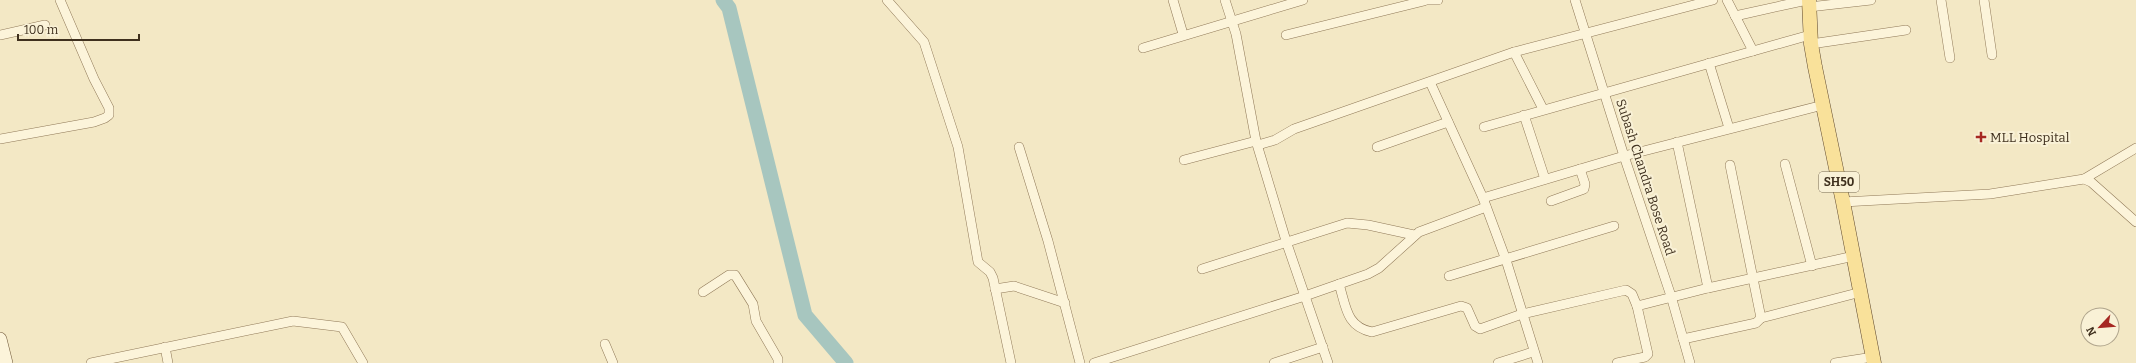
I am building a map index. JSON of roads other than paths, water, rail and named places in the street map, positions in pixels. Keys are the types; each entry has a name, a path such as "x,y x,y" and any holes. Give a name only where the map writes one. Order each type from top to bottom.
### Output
{"main road":[{"name":"SH50","path":"1808,2 1810,39 1874,360"},
{"path":"0,339 6,363"}],"street":[{"path":"0,139 94,122 109,115 109,108 94,79 60,0"},
{"path":"887,0 924,42 958,147 978,262 990,272 1011,363"},
{"path":"1173,0 1183,34"},
{"path":"1225,0 1233,20 1257,143 1287,244 1328,363"},
{"path":"1143,48 1183,34 1233,20 1281,3 1303,0"},
{"path":"1286,35 1424,0 1438,0"},
{"name":"Subash Chandra Bose Road","path":"1575,0 1624,156 1671,296 1690,363"},
{"path":"1184,160 1275,140 1294,129 1514,52 1713,0"},
{"path":"1727,0 1753,51"},
{"path":"1735,16 1808,2 1871,0"},
{"path":"1941,0 1950,58"},
{"path":"1984,0 1992,55"},
{"path":"0,35 45,24"},
{"path":"1484,127 1543,109 1753,51 1810,39 1906,30"},
{"path":"1514,52 1543,109"},
{"path":"1709,63 1729,128"},
{"path":"1430,82 1484,203 1506,260 1533,352 1538,363"},
{"path":"1094,363 1305,296 1368,274 1379,268 1414,235 1484,203 1545,179 1580,168 1729,128 1823,105"},
{"path":"1524,115 1545,179"},
{"path":"1377,147 1448,122"},
{"path":"1677,142 1708,288"},
{"path":"1019,147 1065,303 1080,363"},
{"path":"1843,202 1990,194 2084,179 2136,148"},
{"path":"1785,164 1812,266"},
{"path":"1730,165 1754,277 1761,318"},
{"path":"1551,201 1584,189 1585,184 1580,168"},
{"path":"2084,179 2091,182 2136,222"},
{"path":"1202,269 1352,223 1414,235"},
{"path":"1449,276 1506,260 1614,226"},
{"path":"1636,306 1671,296 1854,256"},
{"path":"703,292 729,275 735,276 753,304 756,321 778,359 778,363"},
{"path":"1339,284 1350,319 1356,326 1363,330 1372,332 1460,306 1467,308 1475,326 1480,329 1522,314 1626,290 1632,294 1648,354 1617,363"},
{"path":"995,289 1014,286 1065,303"},
{"path":"1683,339 1756,323 1761,318 1861,292"},
{"path":"91,363 293,321 342,327 363,363"},
{"path":"605,344 613,363"},
{"path":"165,347 168,363"},
{"path":"1274,363 1323,347"},
{"path":"1498,363 1533,352"},
{"path":"1835,363 1874,360"}],"waterway":[{"path":"723,0 729,8 805,315 846,363"}],"place":[{"name":"MLL Hospital","path":"1981,137"}]}
